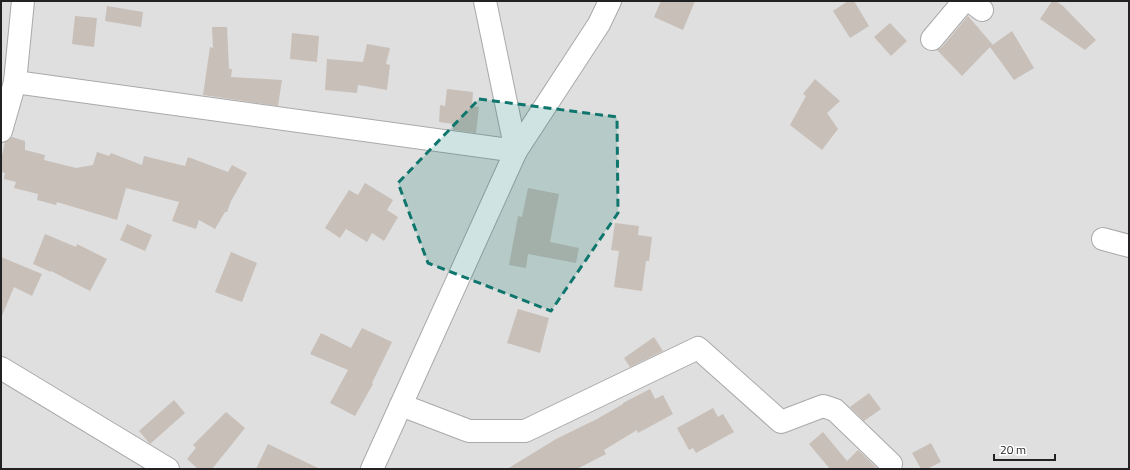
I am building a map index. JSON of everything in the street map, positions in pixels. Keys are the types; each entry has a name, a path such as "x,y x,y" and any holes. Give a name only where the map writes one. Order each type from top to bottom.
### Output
{"street":[{"path":"1,131 15,82 23,1"},
{"path":"485,1 516,151"},
{"path":"372,469 516,151 599,24 610,1"},
{"path":"932,39 972,4"},
{"path":"15,82 516,151"},
{"path":"1103,239 1129,246"},
{"path":"401,405 469,431 524,431 698,348 781,422 823,406 835,410 891,464"},
{"path":"1,368 168,469"}],"highlighted area":[{"path":"479,99 617,117 618,213 551,311 428,263 398,183"}],"shaded area":[{"path":"1,1 1129,1 1129,469 1,469"}],"building":[{"path":"661,1 695,1 683,30 654,17"},
{"path":"848,1 854,1 869,26 850,38 833,11"},
{"path":"1052,1 1056,1 1063,6 1096,40 1085,50 1040,19"},
{"path":"107,6 143,12 141,27 105,21"},
{"path":"75,16 97,18 94,47 72,44"},
{"path":"968,16 993,45 1012,31 1034,68 1014,80 990,47 962,76 937,50 942,47"},
{"path":"890,23 907,41 891,56 874,37"},
{"path":"212,27 227,27 229,69 232,69 231,77 282,80 278,106 203,95 210,47 213,48"},
{"path":"292,33 319,36 317,62 290,59"},
{"path":"367,44 390,48 386,64 390,65 387,90 358,85 357,93 325,90 327,59 363,62"},
{"path":"815,79 840,101 827,113 838,129 822,150 790,125 806,96 803,94"},
{"path":"447,89 473,92 472,106 479,107 476,133 453,130 453,124 439,122 440,105 445,106"},
{"path":"12,137 25,141 25,150 45,155 44,160 76,168 93,165 97,152 109,156 111,153 142,165 144,156 185,166 188,157 228,172 232,165 247,173 231,201 227,212 225,212 215,229 199,220 196,229 172,221 179,202 126,188 117,220 57,202 56,205 37,200 38,194 14,188 16,182 4,179 5,173 1,172 1,160 5,142"},
{"path":"365,183 393,200 387,210 398,217 384,241 372,233 367,242 346,229 340,238 325,228 349,190 358,195"},
{"path":"528,188 559,194 550,242 579,248 576,263 528,254 526,268 509,265 518,216 522,217"},
{"path":"615,223 639,226 638,235 652,237 649,261 646,261 642,291 614,287 619,251 611,250"},
{"path":"127,224 152,235 145,251 120,240"},
{"path":"45,234 76,247 77,244 107,259 90,291 51,271 33,264"},
{"path":"231,252 257,263 242,302 215,292"},
{"path":"1,257 42,274 32,296 14,287 1,318"},
{"path":"518,309 549,318 540,353 507,343"},
{"path":"362,328 392,342 372,383 373,384 355,416 330,403 348,370 310,354 321,333 351,348"},
{"path":"654,337 663,351 630,367 624,358"},
{"path":"650,389 655,399 663,395 673,414 638,433 637,430 604,450 606,454 577,469 507,469 556,439 597,419"},
{"path":"869,393 881,409 864,421 850,407"},
{"path":"174,400 185,413 150,444 139,431"},
{"path":"713,408 718,417 723,414 734,432 696,453 693,448 689,450 677,428"},
{"path":"226,412 245,428 212,469 198,469 187,459 196,448 193,445"},
{"path":"823,432 847,461 858,450 878,469 830,469 809,444"},
{"path":"931,443 941,462 927,469 921,469 912,453"},
{"path":"268,444 320,469 256,469"}]}
